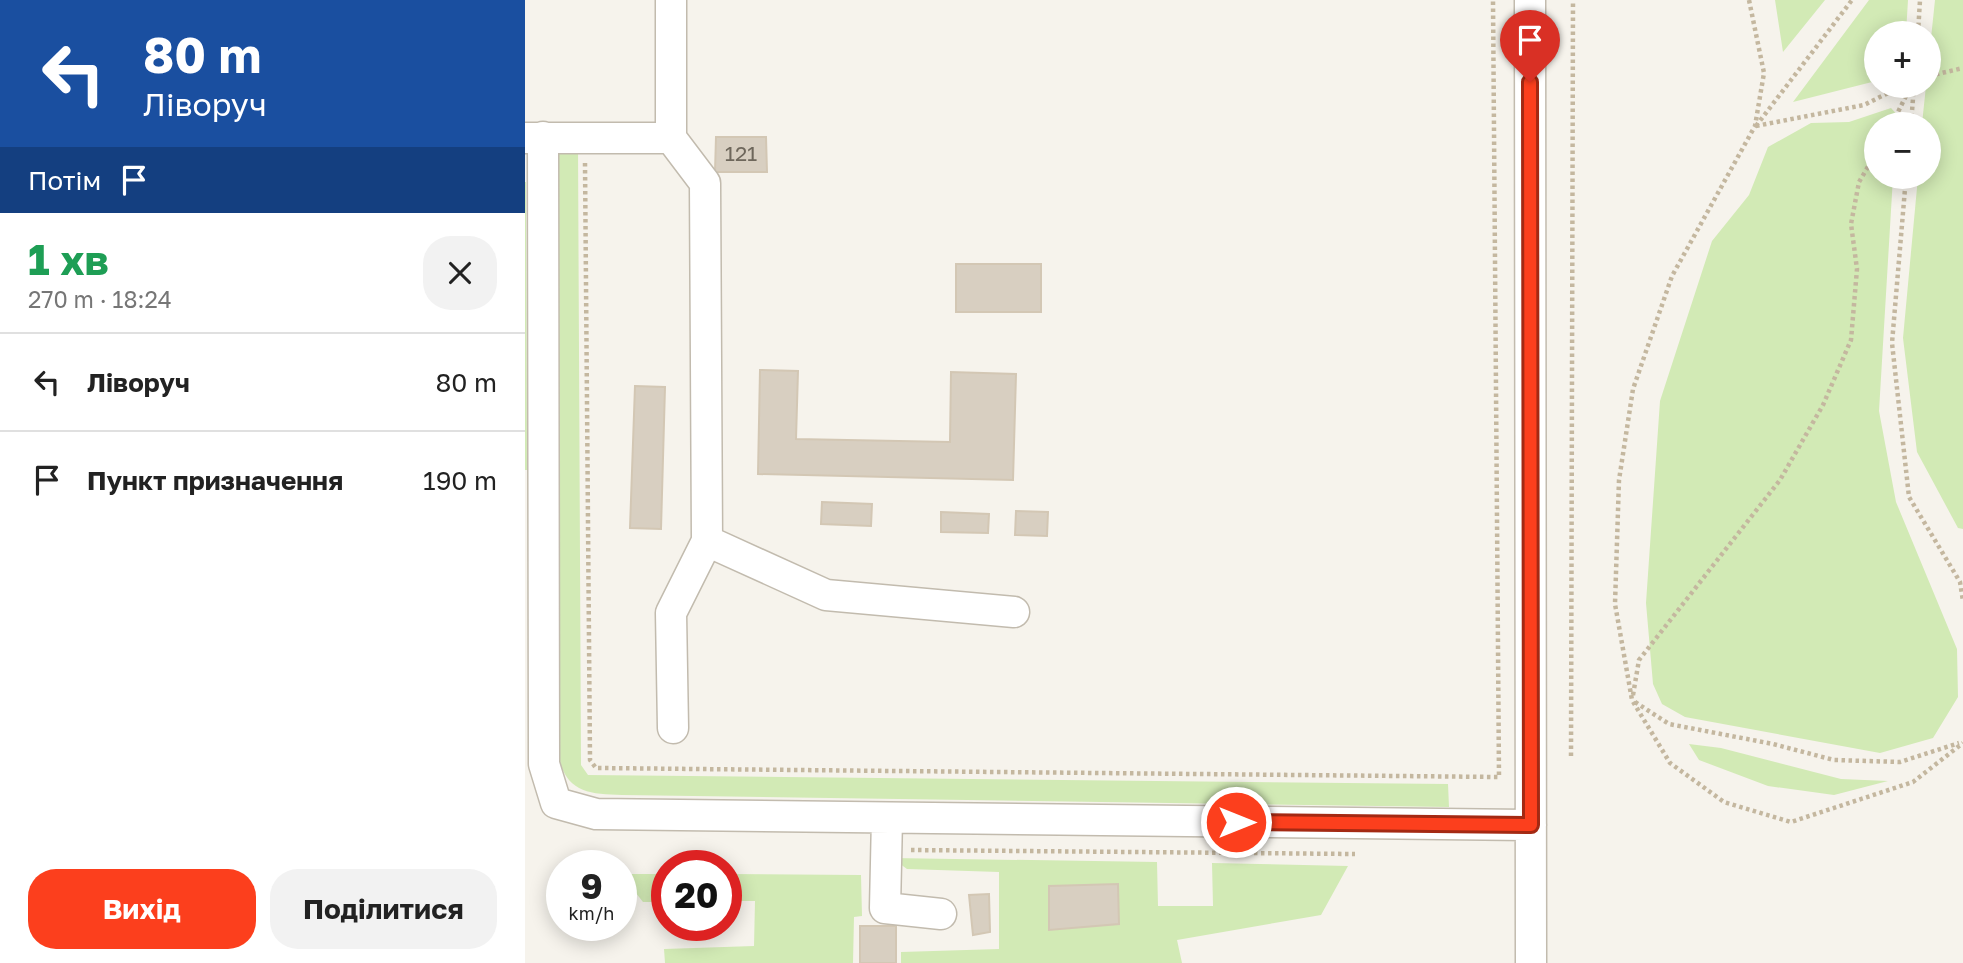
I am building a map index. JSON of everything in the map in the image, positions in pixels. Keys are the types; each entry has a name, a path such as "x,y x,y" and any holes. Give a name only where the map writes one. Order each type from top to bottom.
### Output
{"street":[{"path":"671,0 671,138 705,183 707,541 671,613 673,728"},
{"path":"1529,0 1531,963"},
{"path":"671,138 534,137 544,764 556,803 596,814 1531,825"},
{"path":"707,541 826,596 1014,612"},
{"path":"887,818 885,908 941,914"}],"path":[{"path":"585,137 590,760 596,768 1499,777 1493,0"},
{"path":"1571,756 1573,0"},
{"path":"1749,0 1764,73 1755,127"},
{"path":"1852,0 1755,127 1672,276 1633,389 1619,480 1615,604 1632,700 1670,763 1724,802 1791,822 1913,782 1963,742"},
{"path":"1919,21 1920,0"},
{"path":"1941,73 1963,68"},
{"path":"1755,127 1864,105 1878,98"},
{"path":"1632,700 1639,660 1780,480 1823,405 1851,340 1857,269 1851,225 1859,183 1864,174"},
{"path":"1905,189 1892,343 1909,498 1960,582 1963,601"},
{"path":"1632,700 1669,724 1773,744 1835,760 1900,762 1963,742"},
{"path":"885,850 1355,855"}],"green space":[{"path":"1775,0 1825,0 1783,52"},
{"path":"1869,0 1908,0 1907,21 1864,21 1864,84 1793,102"},
{"path":"1935,0 1963,0 1963,529 1958,528 1917,452 1903,338 1917,189 1941,189 1941,112 1923,112 1925,98 1941,98 1941,21 1933,21"},
{"path":"1891,108 1895,112 1879,112"},
{"path":"1864,117 1864,189 1892,189 1879,411 1896,502 1957,649 1958,697 1933,738 1880,753 1685,717 1662,704 1653,684 1646,603 1660,401 1712,241 1749,195 1768,147 1811,123 1849,122"},
{"path":"578,145 581,765 588,775 1448,784 1449,807 622,795 590,792 574,784 567,778 558,756 557,155 566,147"},
{"path":"526,182 527,470 525,470"},
{"path":"1689,744 1721,748 1841,779 1888,781 1834,795 1768,786 1699,760"},
{"path":"892,858 1157,862 1158,906 1213,906 1212,863 1348,866 1321,915 1177,940 1182,963 901,963 901,952 999,949 999,872 907,869"},
{"path":"637,874 651,874 651,902 643,902 637,894"},
{"path":"742,874 861,875 862,916 854,917 853,963 665,963 664,949 754,946 755,901 742,901"}],"building":[{"path":"716,137 766,137 767,172 715,172"},
{"path":"956,264 1041,264 1041,312 956,312"},
{"path":"760,370 798,371 796,439 950,442 951,372 1016,374 1013,480 758,474"},
{"path":"635,386 665,387 661,529 630,528"},
{"path":"822,502 872,504 871,526 821,524"},
{"path":"1016,511 1048,512 1047,536 1015,535"},
{"path":"941,512 989,514 988,533 941,532"},
{"path":"1118,884 1119,924 1049,930 1049,886"},
{"path":"989,894 990,932 973,935 969,895"},
{"path":"860,926 896,926 896,963 860,963"}],"route":[{"path":"1236,822 1531,825 1530,82"}]}
